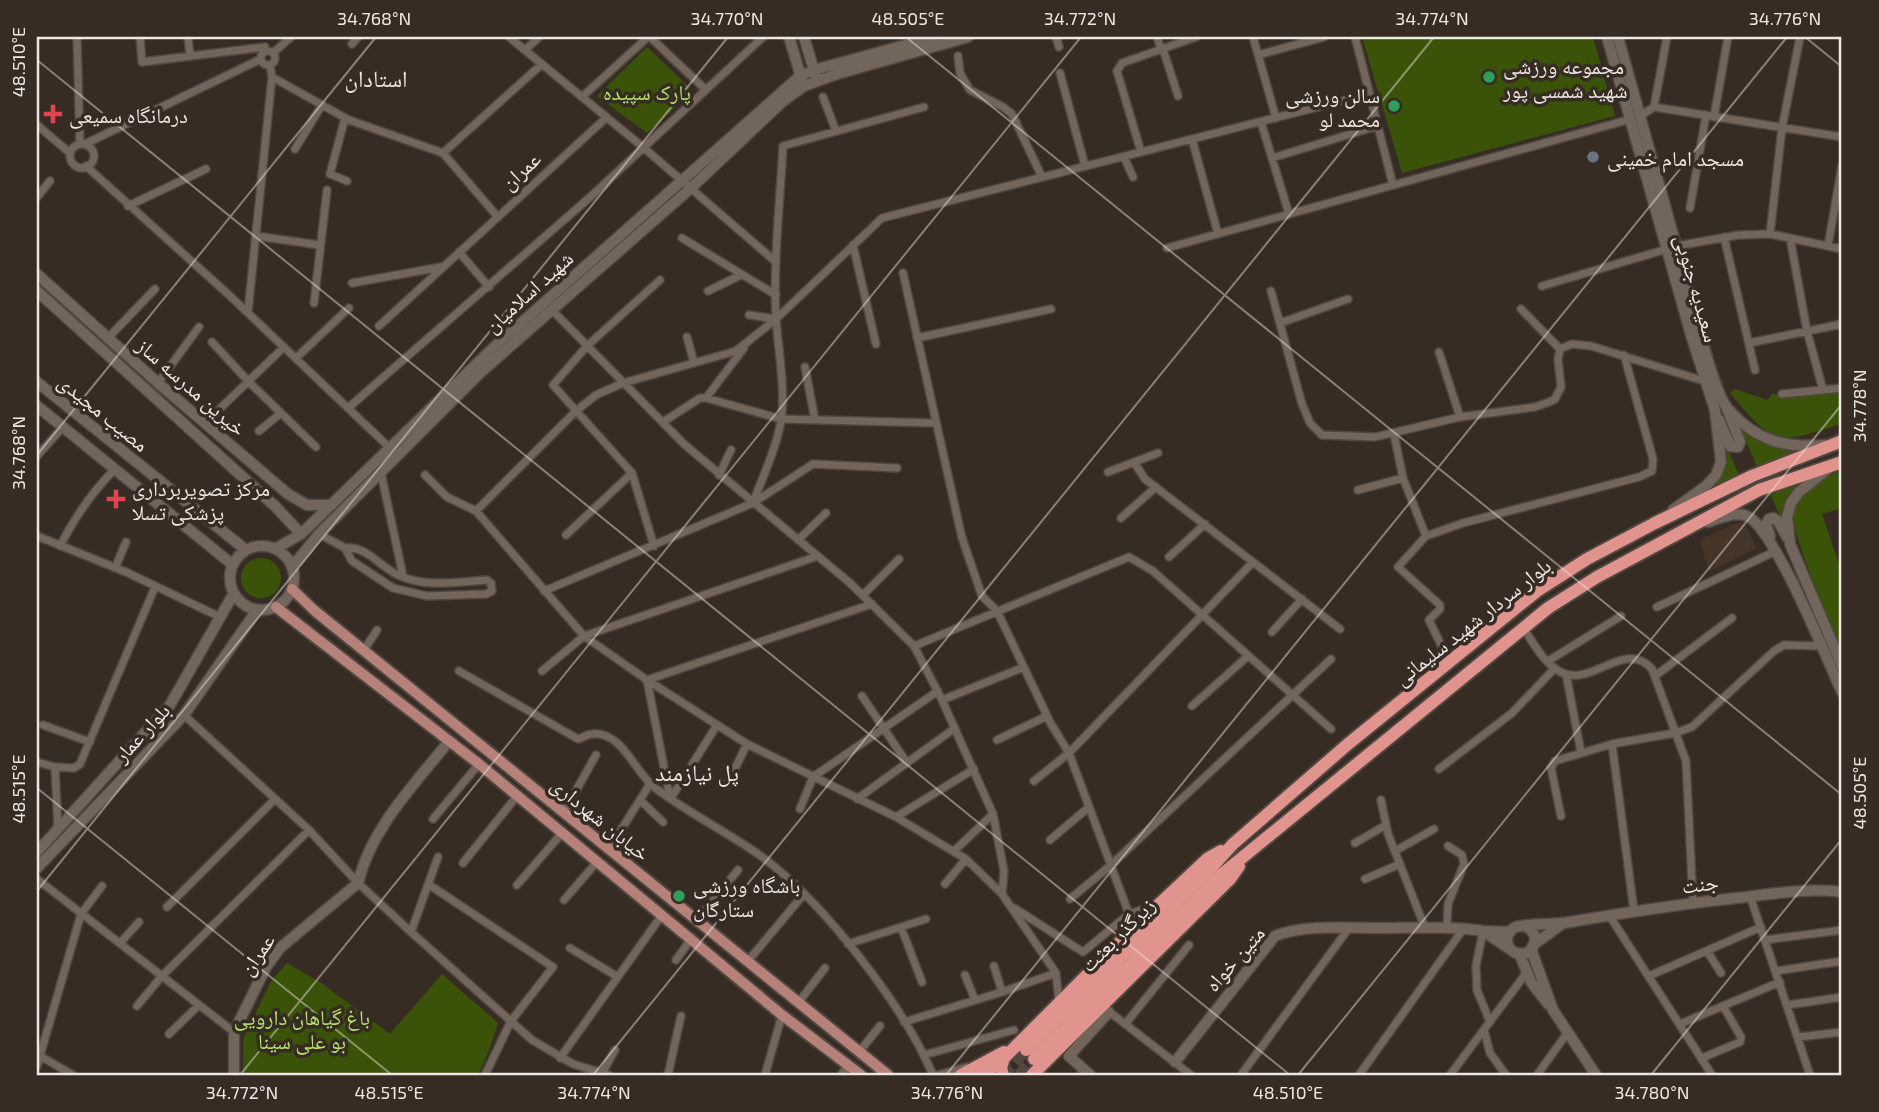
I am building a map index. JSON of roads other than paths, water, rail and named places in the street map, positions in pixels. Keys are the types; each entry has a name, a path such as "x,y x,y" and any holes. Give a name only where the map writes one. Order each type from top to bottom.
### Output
{"highway":[{"name":"بلوار سردار شهید سلیمانی","path":"1233,844 1406,696 1537,591 1587,559 1655,523 1752,476 1837,442"},
{"name":"بلوار سردار شهید سلیمانی","path":"1244,857 1548,608 1597,577 1759,490 1838,463"},
{"path":"1406,696 1418,712"},
{"path":"961,1075 1025,1052 1059,1001 1207,859 1233,844"},
{"name":"زیرگذر بعثت","path":"1025,1052 1233,844"},
{"path":"1032,1075 1105,1009 1230,879 1244,857"},
{"name":"زیرگذر بعثت","path":"1025,1052 1244,857"},
{"path":"980,1070 1004,1058 1025,1052"},
{"path":"1003,1075 1001,1068 1004,1058"}],"main road":[{"path":"789,37 802,81"},
{"path":"804,37 817,81"},
{"name":"شهید اسلامیان","path":"275,549 301,534 493,348 687,185 782,102 814,70 934,37"},
{"name":"شهید اسلامیان","path":"802,81 817,81 968,37"},
{"name":"سعیدیه جنوبی","path":"1608,37 1709,362 1740,442 1736,448 1730,446 1704,381 1672,248"},
{"name":"سعیدیه جنوبی","path":"1618,37 1635,118"},
{"name":"شهید اسلامیان","path":"292,566 319,534 480,373 687,185"},
{"name":"خیرین مدرسه ساز","path":"37,274 158,383 288,494 307,505 332,505"},
{"name":"خیرین مدرسه ساز","path":"37,291 276,507 301,534"},
{"name":"مصیب مجیدی","path":"37,382 246,550"},
{"name":"مصیب مجیدی","path":"37,406 233,565"},
{"path":"1726,408 1754,431 1780,444 1795,446 1837,442"},
{"name":"سعیدیه جنوبی","path":"1655,523 1706,486 1716,475 1721,462 1715,410"},
{"path":"1790,544 1787,517 1791,503 1799,492 1838,463"},
{"path":"276,507 288,494"},
{"path":"1691,527 1740,514 1749,517 1760,527 1776,551"},
{"path":"1841,661 1790,544 1777,519 1769,519 1766,525 1776,551 1842,692"},
{"path":"256,547 275,549 288,559 292,566 292,589 288,597 276,607 257,610 247,607 233,593 230,584 233,565 246,550 256,547"},
{"name":"خیابان شهرداری","path":"292,589 888,1075"},
{"name":"بلوار عمار","path":"37,852 170,705 233,593"},
{"name":"خیابان شهرداری","path":"276,607 479,764 782,1015 861,1075"},
{"name":"بلوار عمار","path":"37,868 184,715 257,610"},
{"path":"358,883 362,868 384,825 449,741"},
{"name":"عمران","path":"234,1075 234,1032 266,967 281,948 358,883"},
{"name":"جنت","path":"1522,926 1562,924 1634,911 1750,896 1818,889 1842,892"},
{"name":"جنت","path":"1532,947 1562,924"},
{"path":"1553,1010 1532,947 1533,933 1522,926 1510,932 1507,941 1542,999 1553,1010 1595,1075"},
{"name":"متین خواه","path":"1175,1062 1275,936 1288,930 1464,928 1510,932"},
{"path":"1483,931 1515,951 1532,947"},
{"path":"1090,1075 1069,1056 1105,1009"}],"street":[{"path":"77,37 83,144"},
{"path":"140,37 142,62 268,50"},
{"path":"188,37 190,56"},
{"path":"248,313 272,77 270,65 275,58 268,50 264,37"},
{"path":"70,153 74,146 261,59 268,50 291,37"},
{"path":"352,44 358,37"},
{"path":"509,37 583,96 776,262"},
{"path":"525,50 539,37"},
{"path":"583,96 649,37 706,90"},
{"path":"348,408 489,287 763,37"},
{"path":"1056,37 1059,47"},
{"path":"1157,37 1178,96"},
{"path":"1141,152 1117,71 1122,63 1196,37"},
{"path":"1253,37 1276,118"},
{"path":"1258,55 1324,37"},
{"path":"1355,37 1393,186"},
{"path":"1654,107 1667,37"},
{"path":"1690,208 1728,37"},
{"path":"1770,234 1782,128 1800,37"},
{"path":"958,56 960,74 970,90 1012,114 1042,177"},
{"path":"261,59 264,64 270,65"},
{"path":"443,153 542,64"},
{"path":"1060,73 1085,166"},
{"path":"272,77 345,118 443,153 498,216"},
{"path":"476,511 576,411 596,395 622,383 733,353 776,319 882,218 1369,94"},
{"path":"823,97 836,131"},
{"path":"295,149 322,105"},
{"path":"753,503 782,419 776,319 776,262 783,146 924,107"},
{"path":"1167,248 1635,118 1654,107 1842,137"},
{"name":"عمران","path":"380,326 607,117"},
{"path":"345,118 330,174 347,181"},
{"path":"1261,122 1289,214"},
{"path":"37,125 70,153 72,163 76,167 86,166 93,160 92,148 83,144"},
{"path":"1272,158 1377,126"},
{"path":"1192,139 1218,234"},
{"path":"1124,157 1133,177"},
{"path":"1828,246 1842,165"},
{"path":"86,166 248,313 391,449"},
{"path":"128,206 206,169"},
{"path":"37,197 50,181"},
{"path":"314,303 327,190"},
{"path":"1542,286 1672,248 1724,237 1770,234 1842,250"},
{"path":"256,236 320,244"},
{"path":"1724,237 1755,370"},
{"path":"682,238 776,295"},
{"path":"1790,238 1807,331 1823,390"},
{"path":"853,245 876,344"},
{"path":"459,252 489,287"},
{"path":"352,283 442,267"},
{"path":"903,273 962,538 982,596 997,611 1047,716 1069,753 1129,914"},
{"path":"708,291 741,275"},
{"path":"654,546 632,473 554,387 553,382 587,346 660,280"},
{"path":"108,338 155,289"},
{"path":"1271,291 1302,404 1310,423 1322,435 1376,437 1460,417 1535,407 1555,399 1561,387 1558,359 1560,349"},
{"path":"1280,323 1348,299"},
{"path":"296,358 349,309"},
{"path":"551,309 685,445 863,595 914,646 942,700 993,814 1003,871 1002,894"},
{"path":"916,338 1051,309"},
{"path":"1521,309 1560,349"},
{"path":"749,315 776,319"},
{"path":"1749,343 1842,324"},
{"path":"158,383 199,327"},
{"path":"687,337 694,363"},
{"path":"706,398 752,339"},
{"path":"212,342 316,447"},
{"path":"1560,349 1568,345 1583,344 1704,381"},
{"path":"205,423 284,347"},
{"path":"1439,352 1460,417"},
{"path":"1443,649 1429,620 1440,609 1440,604 1398,567 1426,536 1463,523 1648,474 1653,468 1653,459 1624,355"},
{"path":"805,367 814,419"},
{"path":"1782,394 1842,388"},
{"path":"663,422 700,398 706,398 782,419 935,423"},
{"path":"259,431 281,413"},
{"path":"37,456 62,427"},
{"path":"1394,434 1403,478 1426,536"},
{"path":"719,475 731,450"},
{"path":"1108,472 1158,453"},
{"path":"1134,462 1145,479 1340,629"},
{"path":"544,591 753,503 813,464 897,468"},
{"path":"60,547 74,518 95,489 114,470"},
{"path":"381,473 403,576"},
{"path":"566,535 632,473"},
{"path":"425,475 447,497 476,511 584,636 747,744 896,817 966,859 1011,905 1056,972 1059,1001"},
{"path":"1358,491 1403,478"},
{"path":"1121,518 1156,487"},
{"path":"798,540 826,513"},
{"path":"1169,557 1205,524"},
{"path":"319,534 345,548 359,548 403,576 430,582 487,580 491,583 492,592 442,596 399,590 352,561 345,548"},
{"path":"37,536 115,568 220,617"},
{"path":"115,568 126,541"},
{"path":"1657,607 1776,551"},
{"path":"542,671 584,636 818,556"},
{"path":"914,646 1129,557 1153,571 1201,617 1331,730"},
{"path":"863,595 899,559"},
{"path":"1034,781 1069,753 1253,562"},
{"path":"37,762 74,768 80,764 155,587"},
{"path":"1272,632 1301,599"},
{"path":"647,680 873,604"},
{"path":"1548,661 1621,616"},
{"path":"1655,676 1732,618"},
{"path":"1523,628 1555,668 1574,677 1632,658 1646,662 1655,676 1686,761 1693,903"},
{"path":"364,650 377,630"},
{"path":"1561,816 1552,764 1581,752 1675,733 1692,727 1774,651 1784,645 1821,646"},
{"path":"1192,706 1248,656"},
{"path":"1070,899 1111,865 1331,659"},
{"path":"942,700 1024,667"},
{"path":"1439,769 1512,713 1555,668"},
{"path":"459,671 578,739 593,733 614,738 650,784 764,859 804,894 848,944 904,1022 936,1075 980,1070"},
{"path":"1566,674 1581,752"},
{"path":"647,680 670,799"},
{"path":"800,809 813,777 937,691"},
{"path":"862,696 885,727 906,763"},
{"path":"184,715 309,830 358,883 532,1040 560,1058 606,1074 615,1050"},
{"path":"997,740 1047,716"},
{"path":"670,799 717,724"},
{"path":"43,725 90,742"},
{"path":"857,799 955,728"},
{"path":"727,785 747,744"},
{"path":"1612,744 1634,911"},
{"path":"564,812 596,755"},
{"path":"433,819 479,764"},
{"path":"55,767 58,829"},
{"path":"896,817 974,769"},
{"path":"609,849 650,784"},
{"path":"463,863 517,796"},
{"path":"167,907 275,799"},
{"path":"640,800 663,822"},
{"path":"1381,800 1386,825 1425,928"},
{"path":"1050,840 1089,807"},
{"path":"954,851 993,814"},
{"path":"1354,843 1386,825"},
{"path":"1395,851 1434,829"},
{"path":"137,1006 162,976 309,830"},
{"path":"517,886 562,832"},
{"path":"1447,928 1448,904 1464,864 1462,855 1448,846"},
{"path":"411,932 438,857"},
{"path":"945,884 966,859"},
{"path":"564,900 597,862"},
{"path":"1364,879 1400,864"},
{"path":"696,920 738,870"},
{"path":"37,879 234,1032"},
{"path":"428,884 553,967 511,1021 486,1075"},
{"path":"37,1066 81,914 102,886"},
{"path":"748,961 804,894"},
{"path":"1750,896 1810,1075"},
{"path":"1011,905 1083,952 1129,914 1159,904"},
{"path":"560,1058 662,915"},
{"path":"1609,915 1712,1075"},
{"path":"848,944 926,919"},
{"path":"120,943 139,922"},
{"path":"901,927 922,982"},
{"path":"1649,976 1760,927"},
{"path":"1241,1075 1349,928"},
{"path":"1359,1075 1464,928"},
{"path":"1765,940 1842,930"},
{"path":"1483,931 1476,966 1477,990 1490,1022"},
{"path":"676,960 691,939"},
{"path":"1126,1023 1189,945"},
{"path":"570,948 618,977"},
{"path":"1707,951 1721,973"},
{"path":"1776,971 1842,961"},
{"path":"994,966 1002,992"},
{"path":"798,1003 825,968"},
{"path":"904,1022 1002,992 1056,972"},
{"path":"1450,1075 1527,972"},
{"path":"965,975 975,1000"},
{"path":"1680,1024 1780,982"},
{"path":"1788,1005 1842,997"},
{"path":"169,1034 200,1005"},
{"path":"1702,1058 1740,1042 1741,1037 1723,1006"},
{"path":"1105,1009 1191,1075"},
{"path":"765,1075 782,1015"},
{"path":"668,1075 681,1016"},
{"path":"859,1052 880,1026"},
{"path":"1484,1030 1490,1053 1506,1075"},
{"path":"924,1055 1014,1031"},
{"path":"1537,1075 1568,1032"},
{"path":"1798,1037 1842,1032"},
{"path":"40,1055 73,1075"},
{"path":"841,1075 848,1065"}],"tunnel":[{"path":"1002,1075 1026,1050"},
{"path":"1019,1075 1034,1059"}],"place":[{"name":"مجموعه ورزشی شهید شمسی پور","path":"1489,77"},
{"name":"سالن ورزشی محمد لو","path":"1394,106"},
{"name":"درمانگاه سمیعی","path":"53,114"},
{"name":"مسجد امام خمینی","path":"1593,157"},
{"name":"مرکز تصویربرداری پزشکی تسلا","path":"116,499"},
{"name":"باشگاه ورزشی ستارگان","path":"679,896"}],"district":[{"name":"استادان","path":"376,78"},
{"name":"پل نیازمند","path":"697,772"}],"park label":[{"name":"پارک سپیده","path":"647,91"},
{"name":"باغ گیاهان دارویی بو علی سینا","path":"302,1028"}]}
